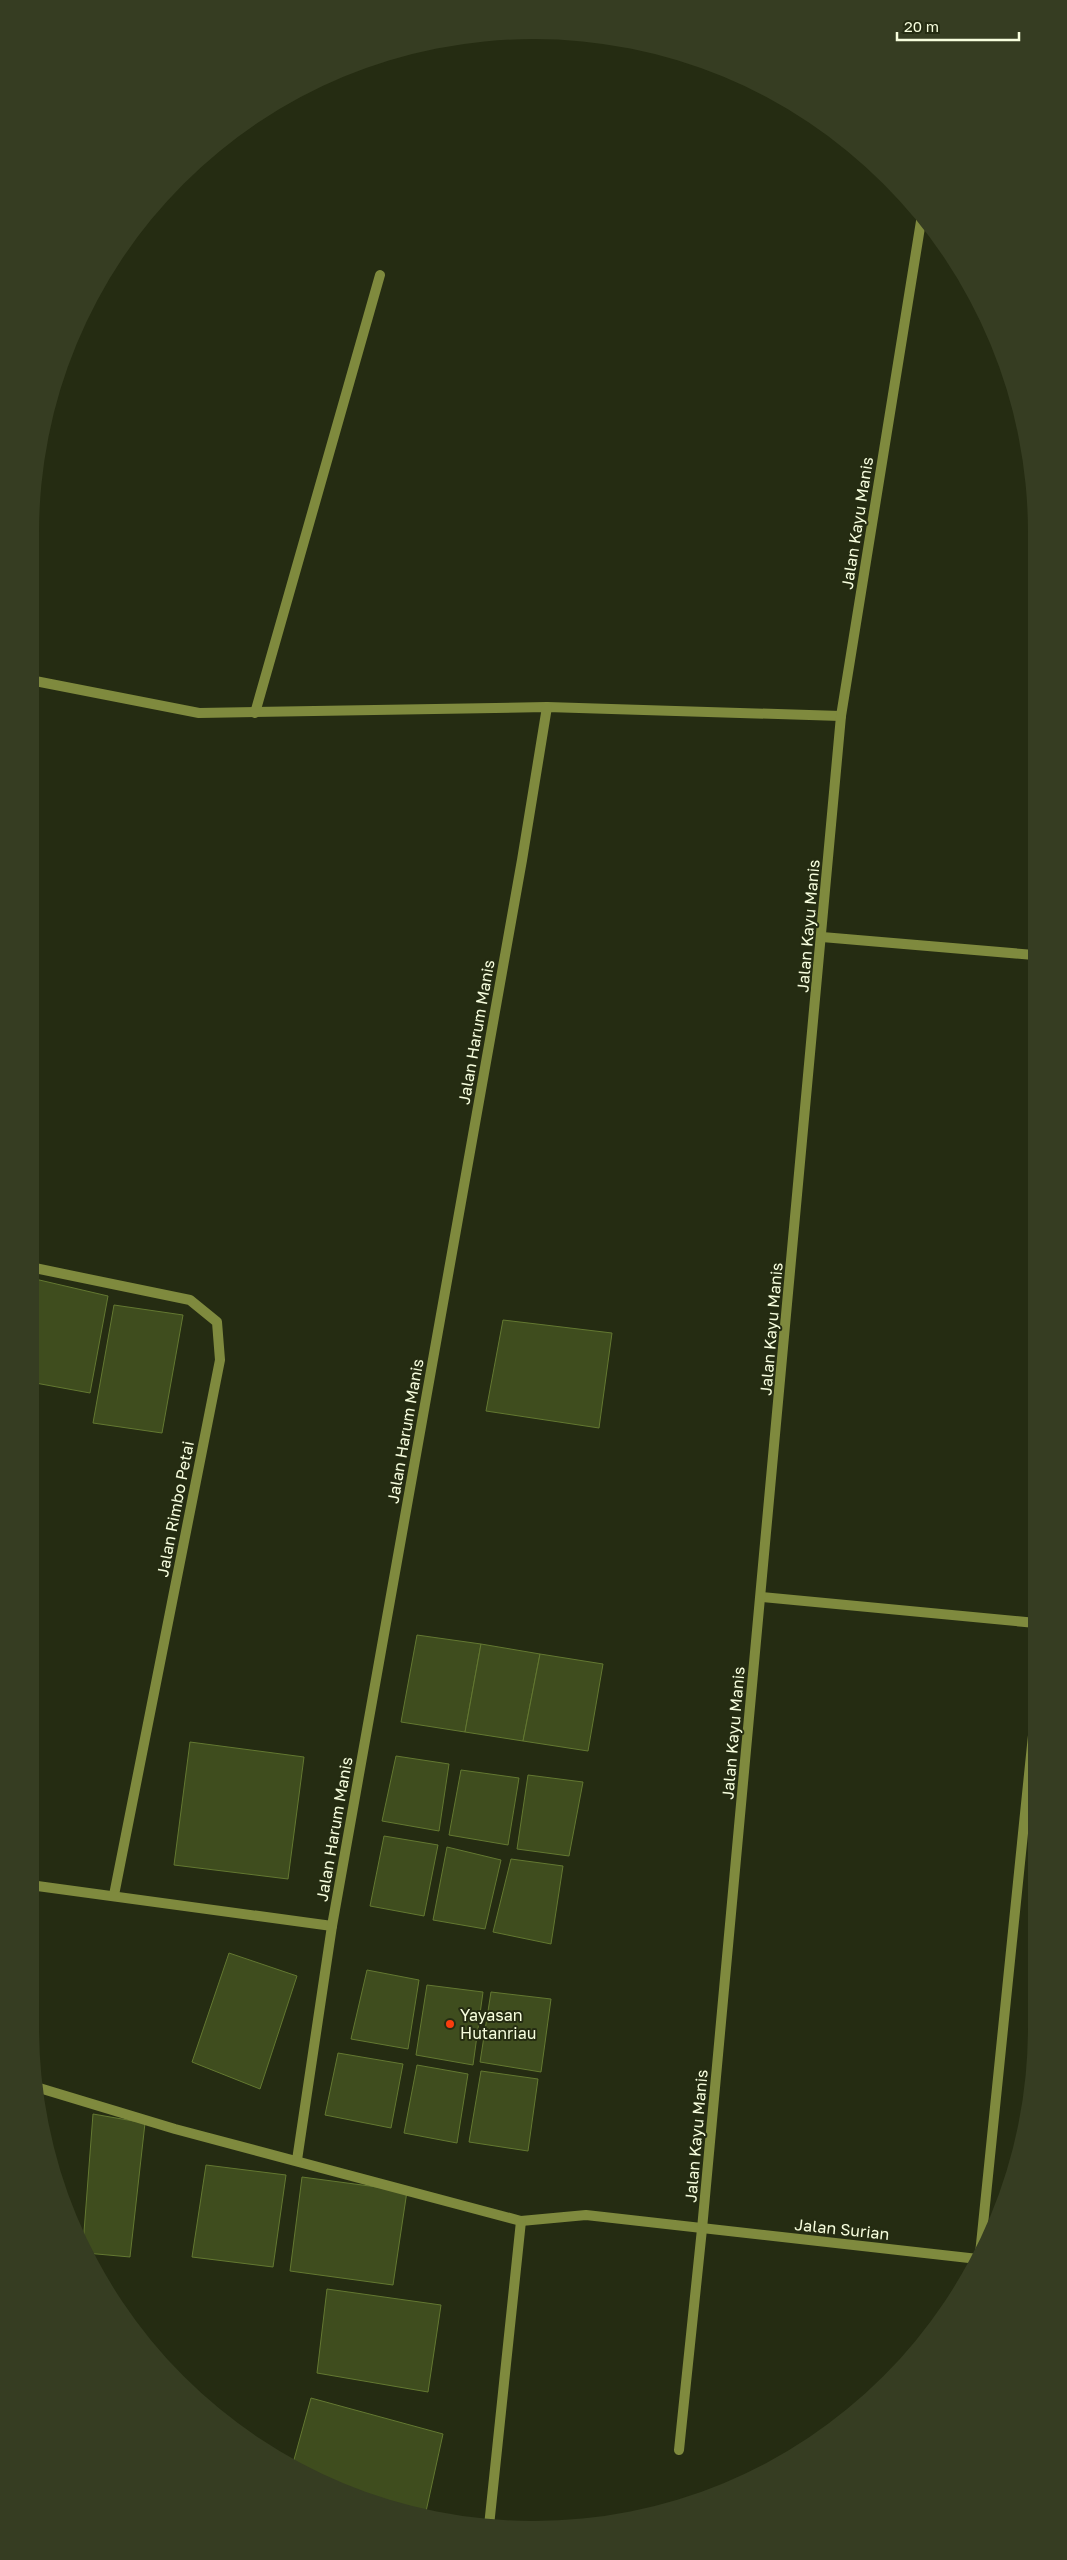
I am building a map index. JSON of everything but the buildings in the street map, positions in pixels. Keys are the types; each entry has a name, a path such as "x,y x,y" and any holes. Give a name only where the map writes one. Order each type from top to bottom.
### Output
{"street":[{"name":"Jalan Kayu Manis","path":"679,2450 702,2229 841,716 920,225"},
{"path":"256,713 380,275"},
{"path":"39,682 199,713 547,707 841,716"},
{"name":"Jalan Harum Manis","path":"296,2160 332,1926 522,860 547,707"},
{"path":"822,937 1028,954"},
{"name":"Jalan Rimbo Petai","path":"39,1268 190,1300 217,1322 220,1360 114,1895"},
{"path":"761,1597 1028,1621"},
{"path":"982,2235 1028,1784"},
{"path":"39,1886 332,1926"},
{"path":"43,2089 175,2129 521,2221 490,2519"},
{"name":"Jalan Surian","path":"521,2221 586,2215 970,2258"}],"place":[{"name":"Yayasan Hutanriau","path":"450,2024"}]}
